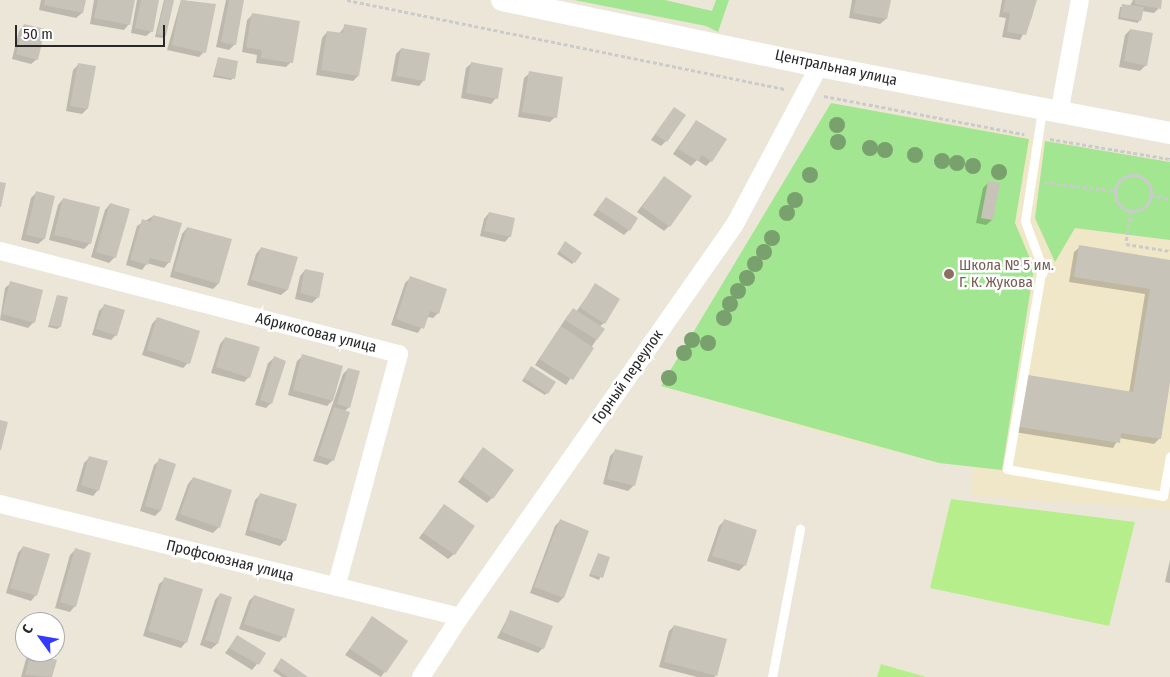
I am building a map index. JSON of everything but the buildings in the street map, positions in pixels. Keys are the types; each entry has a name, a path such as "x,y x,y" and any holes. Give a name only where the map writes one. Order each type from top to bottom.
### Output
{"street":[{"name":"Центральная улица","path":"502,0 819,66 1170,134"},
{"path":"1050,112 1080,0"},
{"name":"Горный переулок","path":"421,677 460,617 734,226 819,66"},
{"name":"Абрикосовая улица","path":"0,251 399,354 336,587"},
{"name":"Профсоюзная улица","path":"0,504 460,617"}],"lane":[{"path":"1050,112 1037,137 1025,221 1042,267 1007,469 1163,496 1170,457"},
{"path":"772,677 800,529"}],"path":[{"path":"346,0 805,93 1037,137 1170,159"},
{"path":"1131,211 1118,203 1115,191 1124,177 1135,175 1145,180 1151,195"},
{"path":"1031,180 1115,191"},
{"path":"1151,195 1170,199"},
{"path":"1131,211 1145,206 1151,195"},
{"path":"1131,211 1126,244 1170,251"}],"shaded area":[{"name":"Школа № 5 им. Г. К. Жукова","path":"831,103 1170,162 1170,509 970,496 974,467 939,463 828,435 661,386"}],"green space":[{"path":"574,0 665,0 712,11 716,0 729,0 718,32 706,26"},
{"name":"Школа № 5 им. Г. К. Жукова","path":"831,103 1029,139 1015,223 1034,268 1002,470 939,463 661,386"},
{"path":"1045,141 1170,162 1170,240 1075,228 1055,262 1035,218"},
{"path":"951,499 1135,522 1109,626 930,588"},
{"path":"881,664 926,677 877,677"}],"place":[{"name":"Школа № 5 им. Г. К. Жукова","path":"949,274"}]}
